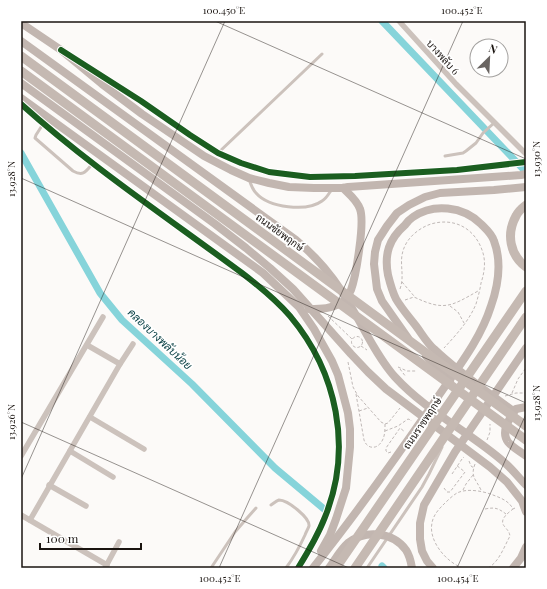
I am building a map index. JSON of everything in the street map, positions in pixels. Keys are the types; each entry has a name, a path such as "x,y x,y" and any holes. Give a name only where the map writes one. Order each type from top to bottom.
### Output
{"main road":[{"path":"21,23 61,50 102,84 142,114 204,156 249,178 289,187 343,188 524,174"},
{"path":"21,41 296,240 310,252 322,265 349,302 383,360 394,375 422,402 506,463 526,485"},
{"name":"ถนนชัยพฤกษ์","path":"21,56 526,426"},
{"path":"21,71 526,438"},
{"path":"21,83 214,224 270,268 293,289 356,358 386,388 490,467 507,482 522,501 523,509"},
{"path":"21,98 263,273 299,307 314,329 338,375 350,429 350,447 346,488 341,507 330,535 313,568"},
{"path":"524,187 440,193 425,197 409,205 397,213 378,240 374,264 378,289 382,301 406,335 449,380 526,438"},
{"path":"299,307 323,309 335,306 343,301 350,292 356,274 361,232 361,214 358,204 343,188"},
{"path":"526,205 516,215 510,237 516,256 526,267"},
{"path":"313,568 402,449 468,352 484,325 491,306 497,283 499,258 494,240 486,230 477,220 453,209 439,208 425,211 412,217 399,230 390,243 386,259 390,284 396,298 406,314 433,348 469,378 526,421"},
{"name":"ถนนราชพฤกษ์","path":"336,568 526,291"},
{"path":"355,568 526,317"},
{"path":"434,568 427,561 422,551 420,539 420,523 424,505 454,452 526,348"},
{"path":"526,407 516,409 506,427 505,434 508,442 526,456"},
{"path":"329,568 348,543 363,536 378,534 385,535 400,544 407,551 412,568"},
{"path":"513,568 521,558 526,547"}],"street":[{"name":"บางพลับ 6","path":"399,21 493,125 526,154"},
{"path":"61,50 141,101 218,153 241,163 269,172 310,177 355,176 457,170 525,162"},
{"path":"21,104 43,124 93,163 261,288 289,315 306,337 315,352 325,373 337,417 339,443 338,461 335,483 325,517 309,551 298,568"},
{"path":"21,456 103,317"},
{"path":"30,520 49,485 133,344"},
{"path":"86,345 120,364"},
{"path":"90,417 144,449"},
{"path":"70,451 113,477"},
{"path":"49,485 86,506"},
{"path":"21,515 106,567 120,542"}],"lane":[{"path":"218,153 322,54"},
{"path":"43,124 35,138 73,171 81,174 84,173 93,163"},
{"path":"445,156 466,152 476,143 483,133 493,125"},
{"path":"249,178 252,189 256,194 265,200 284,206 306,207 317,204 324,200 332,188"},
{"path":"367,568 422,487 451,427"},
{"path":"271,505 278,501 287,502 294,506 309,523 293,559 286,568"},
{"path":"210,568 235,532 256,508"}],"path":[{"path":"399,291 402,281 402,252 408,240 420,229 438,222 454,223 468,230 477,240 485,262 476,303 464,324 441,350"},
{"path":"402,281 414,297 429,304 449,306 479,291"},
{"path":"402,301 414,297"},
{"path":"449,306 458,312 464,324"},
{"path":"323,309 352,340 352,346 357,348 361,346 371,352"},
{"path":"361,346 362,340 366,336"},
{"path":"352,340 354,337 358,337 362,340"},
{"path":"394,365 407,371 418,371"},
{"path":"512,394 518,379 526,368"},
{"path":"356,392 365,444 372,447 376,447 380,444 384,438 385,424"},
{"path":"501,397 512,394 526,393"},
{"path":"359,411 368,408"},
{"path":"385,431 398,426 408,419 411,420 410,426"},
{"path":"488,439 490,423"},
{"path":"391,451 388,453 386,448 400,428"},
{"path":"449,477 464,457"},
{"path":"469,459 470,466 474,468"},
{"path":"478,459 473,475 482,491"},
{"path":"443,487 450,492 466,472"},
{"path":"462,491 473,475"},
{"path":"463,568 452,563 440,551 434,538 432,524 442,506 456,493 462,491 482,491 502,499 513,509"},
{"path":"485,509 497,508 507,514"},
{"path":"488,568 494,564 510,536 509,532 502,523 503,519 513,509 523,509"}],"waterway":[{"path":"382,21 526,172"},
{"name":"คลองบางพลับน้อย","path":"21,153 100,293 122,320 192,384 275,468 324,509"}],"cycle path":[{"path":"61,50 141,101 218,153 241,163 269,172 310,177 355,176 457,170 526,162"},
{"path":"21,104 74,149 255,283 285,310 306,338 319,361 329,386 336,412 339,438 338,464 333,491 325,517 313,543 298,568"}]}
